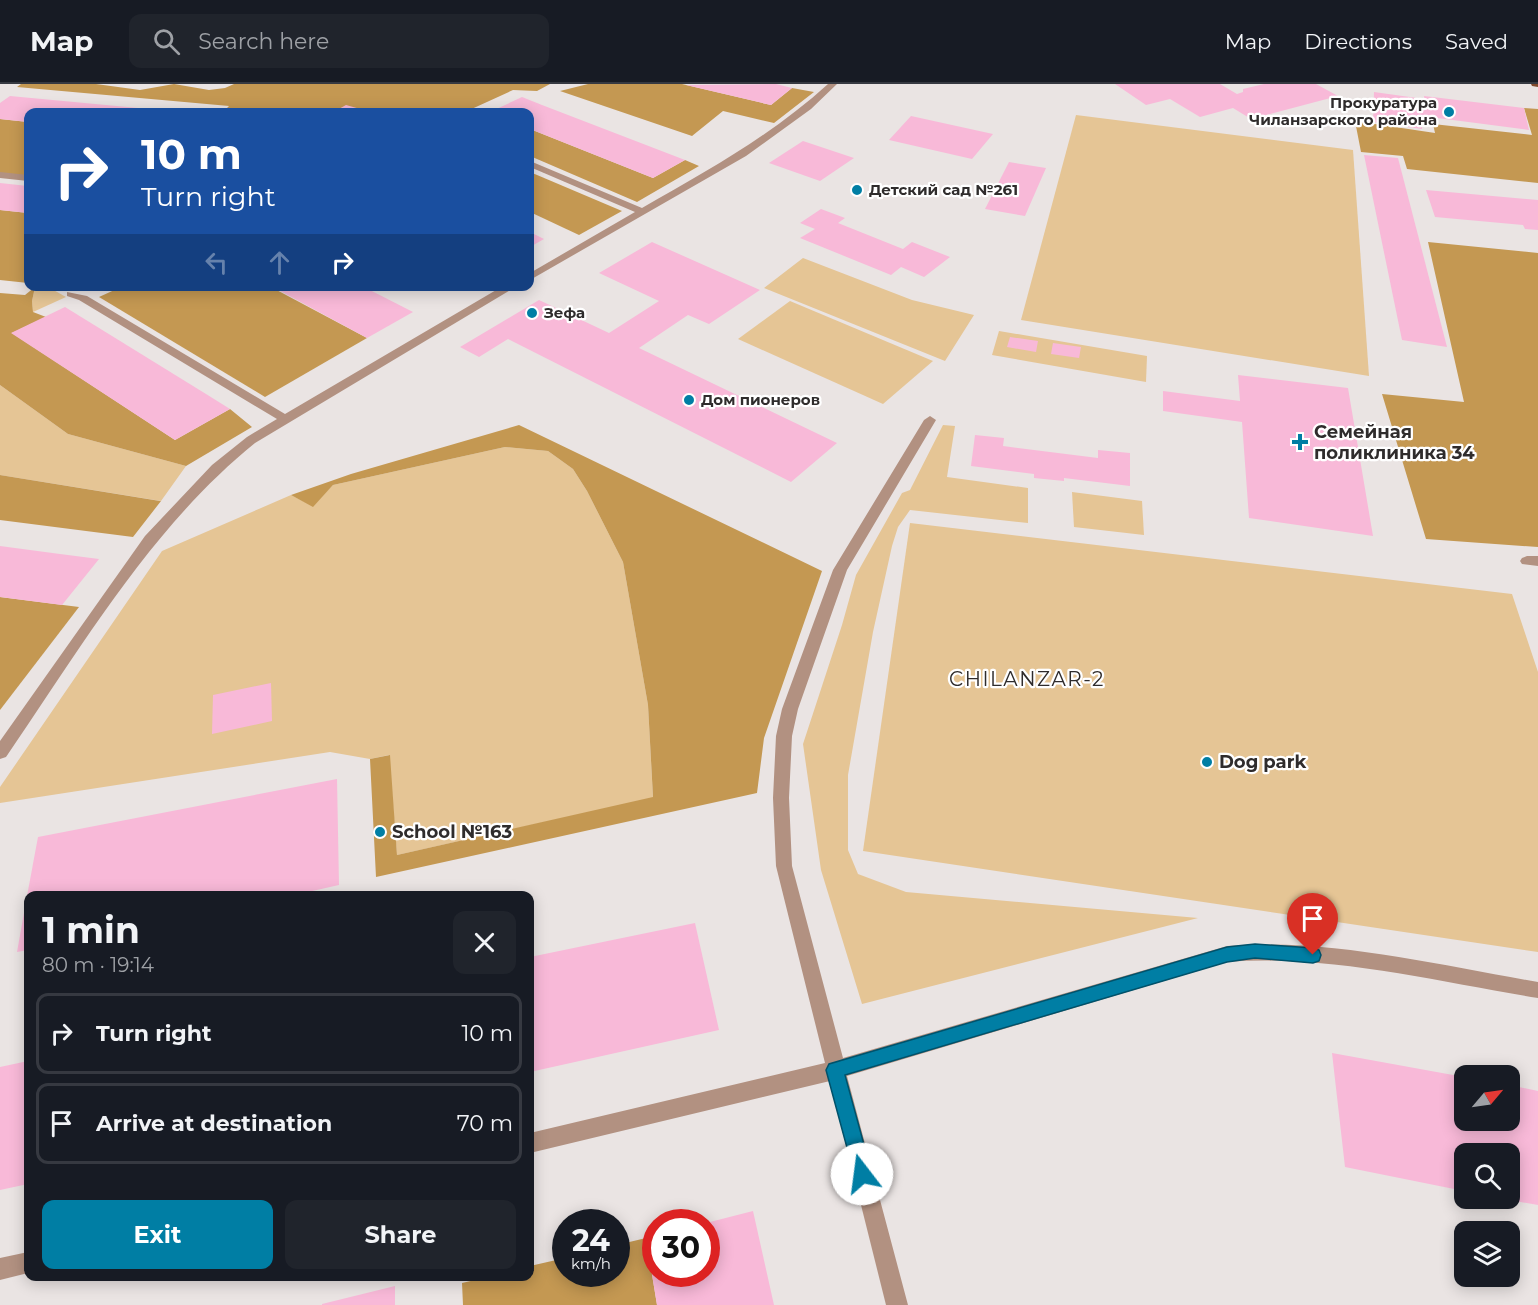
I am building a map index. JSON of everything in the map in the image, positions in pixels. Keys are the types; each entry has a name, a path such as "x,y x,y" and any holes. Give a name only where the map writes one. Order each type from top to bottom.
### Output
{"street":[{"path":"534,275 743,154 808,107 833,84"},
{"path":"534,166 642,212"},
{"path":"0,175 24,178"},
{"path":"0,753 150,539 216,468 245,445 286,419 503,291"},
{"path":"71,294 83,298 286,419"},
{"path":"897,1305 784,866 781,798 784,736 790,709 840,570 930,420"},
{"path":"534,1142 835,1070 1227,954 1255,951 1290,952 1538,990"},
{"path":"0,1269 24,1264"}],"shaded area":[{"path":"21,84 96,84 140,90 174,84 209,90 234,84 550,84 537,91 513,90 474,108 227,108 229,106 17,87"},
{"path":"588,84 682,84 771,105 792,88 814,92 774,123 723,111 692,136 560,91"},
{"path":"1524,108 1538,109 1538,183 1407,169 1403,156 1361,152 1355,121 1435,133 1433,124 1532,135"},
{"path":"1076,115 1353,150 1369,376 1021,320"},
{"path":"0,119 24,122 24,176 0,173"},
{"path":"534,131 653,178 685,160 699,166 637,202 534,158"},
{"path":"534,174 622,211 579,235 534,214"},
{"path":"0,210 24,213 24,283 0,280"},
{"path":"1428,242 1538,253 1538,547 1426,539 1382,394 1464,402"},
{"path":"803,258 912,300 974,315 945,361 764,288"},
{"path":"34,291 55,291 66,297 33,312"},
{"path":"34,291 33,312 46,317 12,333 175,440 230,409 252,427 186,466 68,434 0,385 0,293 25,295"},
{"path":"112,291 279,291 367,338 265,397 99,297"},
{"path":"790,301 933,361 883,404 738,339"},
{"path":"999,331 1147,356 1146,382 992,355"},
{"path":"0,385 68,434 186,466 161,501 0,475"},
{"path":"519,425 822,571 764,738 757,793 376,877 370,759 390,755 397,855 653,797 648,705 623,562 587,491 573,469 548,451 505,447 333,485 313,507 291,495 351,474"},
{"path":"943,425 955,426 947,477 1028,488 1028,523 910,510 898,527 873,632 848,775 848,850 858,874 906,892 1198,918 862,1004 821,870 803,744 856,575 902,493 910,490"},
{"path":"505,447 548,451 573,469 587,491 623,562 648,705 653,798 397,855 389,755 370,759 330,752 0,803 0,787 162,551 291,495 313,506 333,485"},
{"path":"0,475 161,501 133,537 0,520"},
{"path":"1072,492 1142,501 1144,535 1074,527"},
{"name":"Dog park","path":"910,523 1512,594 1538,672 1538,952 863,851"},
{"path":"0,597 79,607 0,710"},
{"path":"642,1239 642,1287 654,1287 657,1305 463,1305 462,1283 534,1281 534,1265 552,1261 552,1287 630,1287 630,1242"}],"building":[{"path":"776,84 792,88 771,105 686,85"},
{"path":"1115,84 1220,84 1237,94 1243,92 1243,89 1264,84 1316,84 1338,96 1251,119 1233,108 1200,117 1170,99 1146,105"},
{"name":"Прокуратура Чиланзарского района","path":"1374,92 1524,108 1529,130 1422,116 1422,129 1373,122"},
{"path":"10,96 138,108 24,108 24,122 0,119 0,103"},
{"path":"522,97 685,160 653,178 534,131 534,108 499,108"},
{"path":"346,105 357,108 341,108"},
{"path":"911,116 993,134 972,159 889,140"},
{"path":"803,141 854,158 820,181 769,163"},
{"path":"1364,155 1398,158 1447,347 1402,340"},
{"path":"1009,162 1046,168 1025,216 985,209"},
{"path":"0,183 24,186 24,213 0,210"},
{"path":"1426,190 1538,200 1538,230 1525,229 1523,225 1435,217"},
{"path":"821,209 845,218 838,223 903,249 912,242 950,257 924,277 901,267 891,275 800,238 815,229 800,223"},
{"path":"534,234 544,239 534,245"},
{"name":"Дом пионеров","path":"652,242 760,290 709,324 688,315 639,348 837,443 791,482 508,339 479,357 460,347 539,300 609,333 659,301 599,273"},
{"path":"280,291 372,291 413,312 367,338"},
{"path":"65,307 230,409 175,440 11,333"},
{"path":"1010,337 1038,341 1036,352 1007,347"},
{"path":"1053,343 1081,347 1079,358 1051,354"},
{"name":"Семейная поликлиника 34","path":"1238,375 1348,388 1373,536 1249,518 1242,422 1163,411 1163,391 1240,401"},
{"path":"975,435 1004,438 1003,446 1098,458 1098,450 1130,453 1130,486 1064,478 1064,481 1034,478 1034,474 971,466"},
{"path":"0,546 99,559 62,605 0,597"},
{"path":"271,683 272,721 212,734 213,695"},
{"path":"337,779 339,885 312,891 28,891 38,837"},
{"path":"24,913 24,951 17,952"},
{"path":"695,923 719,1030 534,1071 534,956"},
{"path":"1332,1053 1454,1075 1454,1131 1520,1131 1520,1087 1538,1091 1538,1205 1520,1202 1520,1143 1454,1143 1454,1189 1345,1167"},
{"path":"24,1062 24,1185 0,1190 0,1067"},
{"path":"753,1211 774,1305 657,1305 654,1287 720,1287 720,1219"},
{"path":"395,1286 395,1305 322,1305 322,1304"}],"place":[{"name":"Прокуратура Чиланзарского района","path":"1449,112"},
{"name":"Детский сад №261","path":"857,190"},
{"name":"Зефа","path":"532,313"},
{"name":"Дом пионеров","path":"689,400"},
{"name":"Семейная поликлиника 34","path":"1300,442"},
{"name":"Dog park","path":"1207,762"},
{"name":"School №163","path":"380,832"}],"district":[{"name":"CHILANZAR-2","path":"1027,679"}],"route":[{"path":"862,1174 835,1070 1227,954 1255,951 1313,955"}]}
